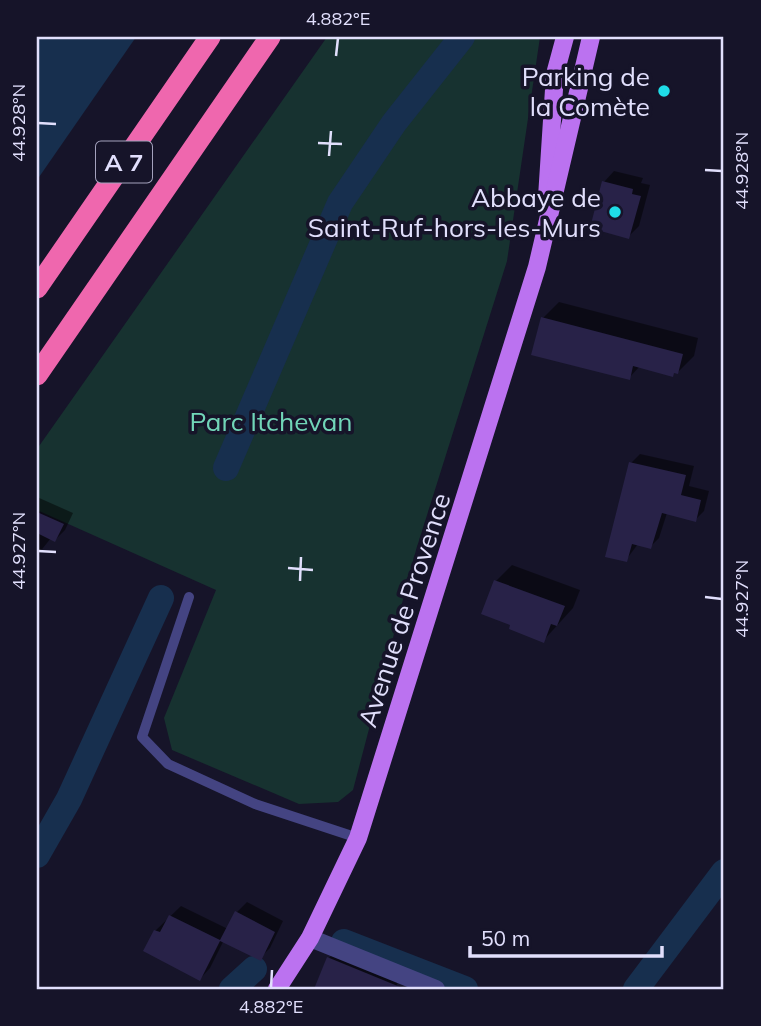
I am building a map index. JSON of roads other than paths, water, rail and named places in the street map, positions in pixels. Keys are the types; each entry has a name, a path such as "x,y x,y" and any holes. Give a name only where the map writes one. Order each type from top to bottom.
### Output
{"highway":[{"name":"A 7","path":"37,288 210,37"},
{"name":"A 7","path":"37,375 271,37"}],"main road":[{"name":"Avenue de Provence","path":"547,232 547,162 554,87 565,37"},
{"name":"Avenue de Provence","path":"277,989 310,938 358,838 447,561 547,232 591,37"}],"street":[{"path":"310,938 436,989"}],"lane":[{"path":"189,597 142,737 168,764 255,804 358,838"}],"water":[{"path":"37,37 136,37 37,180"}],"waterway":[{"path":"226,468 340,203 394,123 462,37"},
{"path":"37,855 69,799 161,598"},
{"path":"636,989 724,872"},
{"path":"344,942 465,989"},
{"path":"232,989 254,969"}],"place":[{"name":"Parking de la Comète","path":"664,91"},
{"name":"Abbaye de Saint-Ruf-hors-les-Murs","path":"615,212"}],"park label":[{"name":"Parc Itchevan","path":"271,421"}]}
